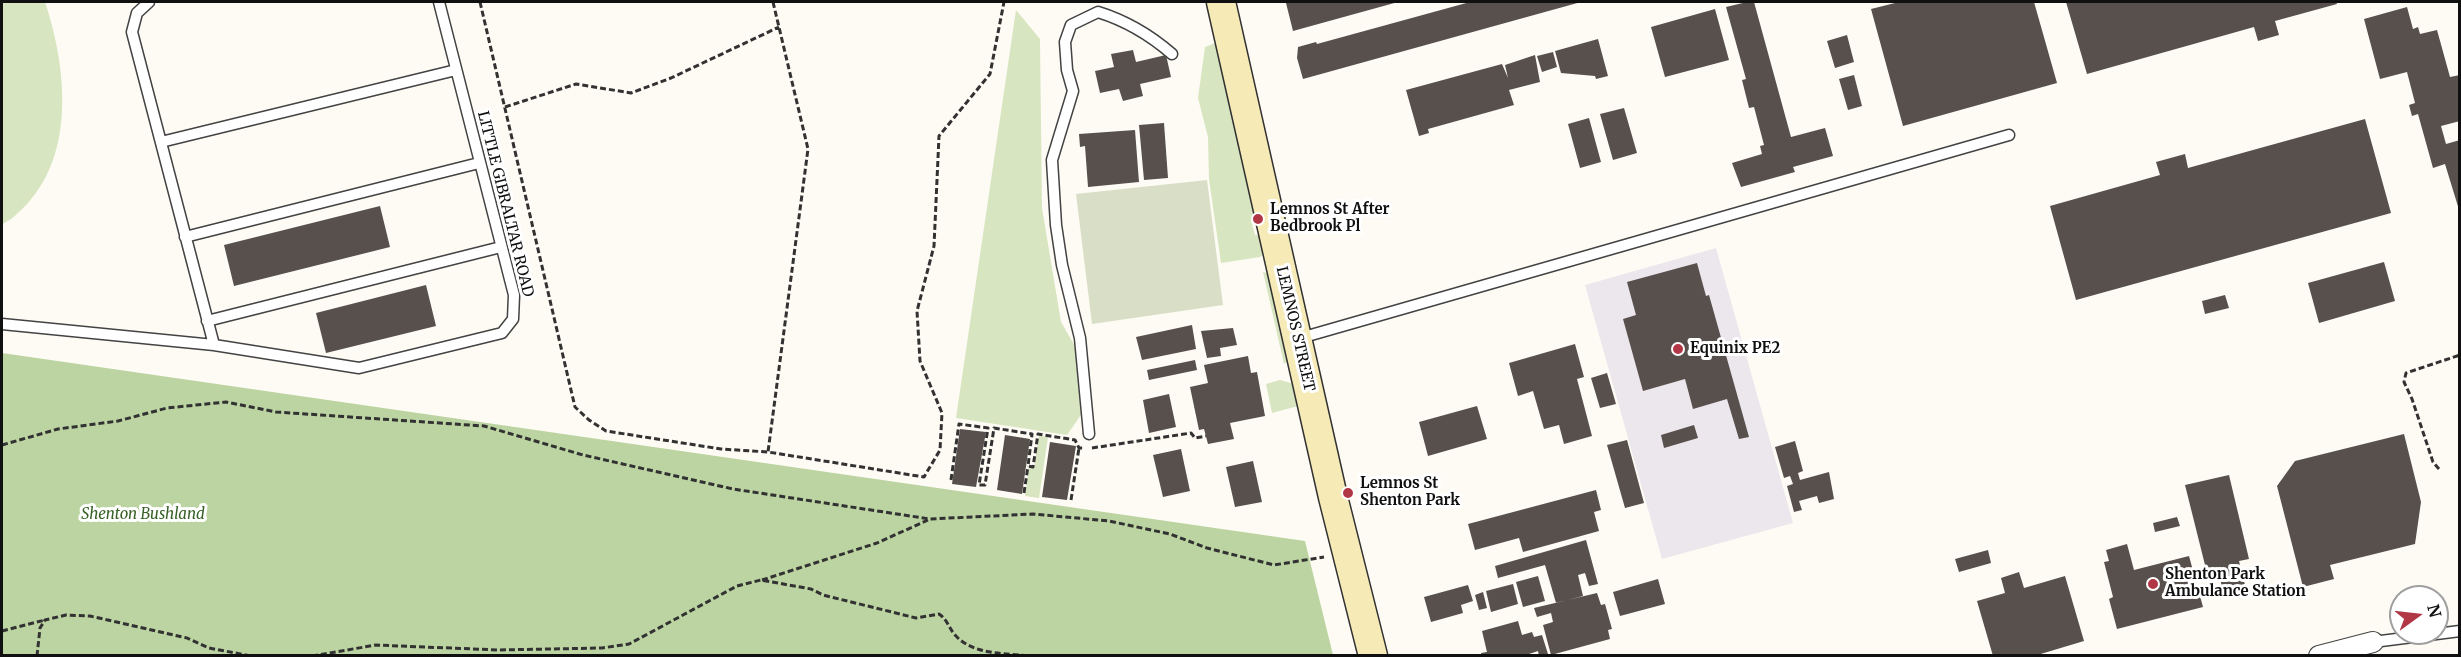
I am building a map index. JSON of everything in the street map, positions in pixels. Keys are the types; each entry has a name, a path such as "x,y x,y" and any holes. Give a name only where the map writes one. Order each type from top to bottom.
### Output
{"street":[{"name":"LEMNOS STREET","path":"1221,2 1297,339 1373,656"},
{"path":"2319,656 2373,642"}],"lane":[{"path":"149,2 137,14 132,32 214,345"},
{"name":"LITTLE GIBRALTAR ROAD","path":"2,324 214,345 359,368 502,333 513,320 515,304 439,2"},
{"path":"1089,434 1080,338 1062,265 1054,193 1052,160 1073,91 1067,70 1065,42 1071,25 1098,12 1125,20 1154,38 1172,54"},
{"path":"161,142 456,70"},
{"path":"1297,339 2009,135"},
{"path":"186,237 479,163"},
{"path":"207,321 501,247"},
{"path":"2373,642 2460,631"}],"path":[{"path":"480,2 575,407 606,431 722,449 768,452 924,477 940,450 942,413 920,361 917,311 934,246 939,136 990,74 1004,2"},
{"path":"768,452 808,149 773,2"},
{"path":"505,107 576,84 632,93 670,78 778,27"},
{"path":"2439,469 2433,462 2404,382 2406,373 2460,355"},
{"path":"2,445 58,429 118,421 167,408 226,402 276,412 484,426 583,454 733,489 930,519 1033,514 1109,521 1170,534 1207,548 1274,565 1347,551"},
{"path":"951,480 959,424 988,428 980,485 985,486 994,428 1032,434 1024,493"},
{"path":"1079,447 1101,448 1191,433 1195,438 1206,436"},
{"path":"1028,466 1033,467 1038,434 1075,440 1079,447 1071,500"},
{"path":"312,656 376,645 569,650 629,644 738,586 877,543 930,519"},
{"path":"761,580 811,590 916,618 939,614 945,618 957,637 975,648 1028,656"},
{"path":"2,631 66,615 90,616 187,638 209,648 251,656"},
{"path":"38,656 40,628 45,620"}],"shaded area":[{"path":"1716,248 1793,523 1662,559 1585,285"}],"green space":[{"path":"2,2 45,2 58,53 62,107 60,133 43,183 27,204 2,224"},
{"path":"1016,10 1040,39 1042,208 1061,322 1075,346 1083,412 1067,435 956,418"},
{"path":"1218,42 1258,218 1251,220 1255,235 1259,235 1266,252 1260,257 1221,263 1209,179 1208,137 1198,98 1205,47"},
{"path":"1207,180 1223,305 1092,324 1076,194"},
{"path":"1263,272 1270,274 1288,361 1284,364"},
{"name":"Shenton Bushland","path":"2,353 1305,541 1333,655 2,655"},
{"path":"1280,380 1294,384 1298,406 1272,413 1266,384"},
{"path":"1039,436 1048,437 1039,498 1025,496 1029,468 1034,468"}],"building":[{"path":"1398,2 1293,31 1286,3"},
{"path":"1470,2 1581,2 1303,79 1297,58 1298,47 1316,42 1317,44"},
{"path":"1754,2 1791,137 1825,128 1833,156 1793,167 1795,172 1741,187 1732,163 1762,154 1760,146 1764,145 1754,107 1749,108 1742,80 1746,79 1726,7"},
{"path":"1899,2 2034,2 2057,83 1903,126 1871,9"},
{"path":"2066,2 2336,2 2337,4 2275,21 2279,35 2258,41 2254,27 2087,74"},
{"path":"2407,7 2413,29 2418,27 2420,34 2437,30 2450,77 2460,75 2460,121 2441,126 2446,144 2460,140 2460,213 2445,164 2433,168 2418,114 2412,116 2409,105 2415,103 2407,72 2380,79 2364,19"},
{"path":"1715,9 1729,60 1665,77 1651,27"},
{"path":"1847,35 1854,62 1835,68 1827,41"},
{"path":"1598,39 1608,76 1596,79 1595,76 1561,73 1555,51"},
{"path":"1133,50 1136,62 1166,55 1171,77 1140,84 1143,96 1123,101 1119,89 1100,93 1095,71 1114,67 1111,54"},
{"path":"1553,52 1557,67 1542,72 1537,56"},
{"path":"1535,55 1540,82 1509,90 1514,105 1428,129 1429,133 1419,136 1406,90 1502,64 1508,78 1505,65"},
{"path":"1854,75 1862,106 1848,110 1839,79"},
{"path":"1624,108 1637,153 1613,160 1600,114"},
{"path":"1589,118 1601,162 1580,168 1568,124"},
{"path":"2365,119 2391,213 2076,300 2050,206 2160,175 2156,162 2185,154 2188,168"},
{"path":"1164,123 1168,178 1144,180 1139,125"},
{"path":"1135,130 1139,182 1088,187 1085,146 1080,147 1079,134"},
{"path":"380,206 390,247 234,286 224,245"},
{"path":"2384,262 2395,301 2319,323 2308,283"},
{"name":"Equinix PE2","path":"1697,263 1706,296 1709,295 1749,437 1739,439 1727,399 1693,409 1685,379 1643,391 1623,319 1636,315 1627,282"},
{"path":"426,285 436,326 326,353 316,313"},
{"path":"2225,295 2229,308 2205,314 2202,301"},
{"path":"1192,325 1196,349 1142,360 1136,337"},
{"path":"1233,328 1237,345 1220,348 1221,356 1207,358 1201,331"},
{"path":"1575,344 1584,377 1577,379 1592,436 1564,444 1559,425 1544,429 1533,391 1518,396 1509,363"},
{"path":"1248,356 1251,373 1257,372 1265,416 1230,423 1234,439 1208,444 1204,429 1199,430 1190,387 1208,383 1204,365"},
{"path":"1195,360 1197,370 1149,380 1147,370"},
{"path":"1607,373 1616,404 1600,408 1591,378"},
{"path":"1169,394 1176,427 1149,433 1143,400"},
{"path":"1477,406 1487,439 1428,456 1419,422"},
{"path":"1694,425 1698,438 1664,448 1661,435"},
{"path":"960,429 986,432 976,487 952,484"},
{"path":"2404,434 2421,502 2415,544 2330,565 2334,579 2303,587 2277,486 2295,461"},
{"path":"1005,435 1030,439 1022,494 997,490"},
{"path":"1627,440 1644,503 1625,508 1607,445"},
{"path":"1795,441 1803,471 1798,473 1800,480 1829,472 1834,499 1819,503 1817,496 1799,501 1802,510 1794,512 1787,486 1793,484 1790,476 1784,478 1775,447"},
{"path":"1050,442 1076,446 1067,500 1042,497"},
{"path":"1181,449 1190,491 1163,497 1153,455"},
{"path":"1253,461 1262,502 1235,507 1226,467"},
{"path":"2229,475 2249,559 2239,561 2245,585 2223,591 2217,567 2206,569 2185,485"},
{"path":"1596,490 1601,510 1594,512 1599,531 1523,552 1519,538 1475,550 1468,524"},
{"path":"2177,517 2180,526 2155,532 2153,523"},
{"path":"1586,540 1598,584 1589,586 1585,573 1578,575 1583,596 1556,603 1545,565 1498,578 1495,566"},
{"name":"Shenton Park Ambulance Station","path":"2127,544 2134,570 2189,556 2203,607 2117,629 2109,599 2113,597 2104,562 2109,561 2106,550"},
{"path":"1988,550 1991,563 1959,572 1955,559"},
{"path":"2019,572 2024,588 2065,576 2084,641 2034,656 1993,656 1977,601 2005,593 2001,578"},
{"path":"1538,576 1545,601 1523,607 1516,582"},
{"path":"1658,579 1665,604 1620,616 1613,592"},
{"path":"1513,584 1518,604 1491,612 1486,591"},
{"path":"1468,585 1473,601 1461,605 1463,613 1431,622 1424,597"},
{"path":"1483,592 1487,608 1479,610 1475,595"},
{"path":"1597,593 1601,605 1605,604 1612,629 1608,630 1610,639 1551,655 1543,625 1553,622 1551,613 1537,617 1534,608"},
{"path":"1518,621 1522,635 1532,632 1534,637 1542,635 1548,654 1539,656 1538,651 1523,656 1482,656 1481,653 1487,652 1482,631"}],"place":[{"name":"Lemnos St After Bedbrook Pl","path":"1258,219"},
{"name":"Equinix PE2","path":"1678,349"},
{"name":"Lemnos St Shenton Park","path":"1348,493"},
{"name":"Shenton Park Ambulance Station","path":"2153,584"}]}
